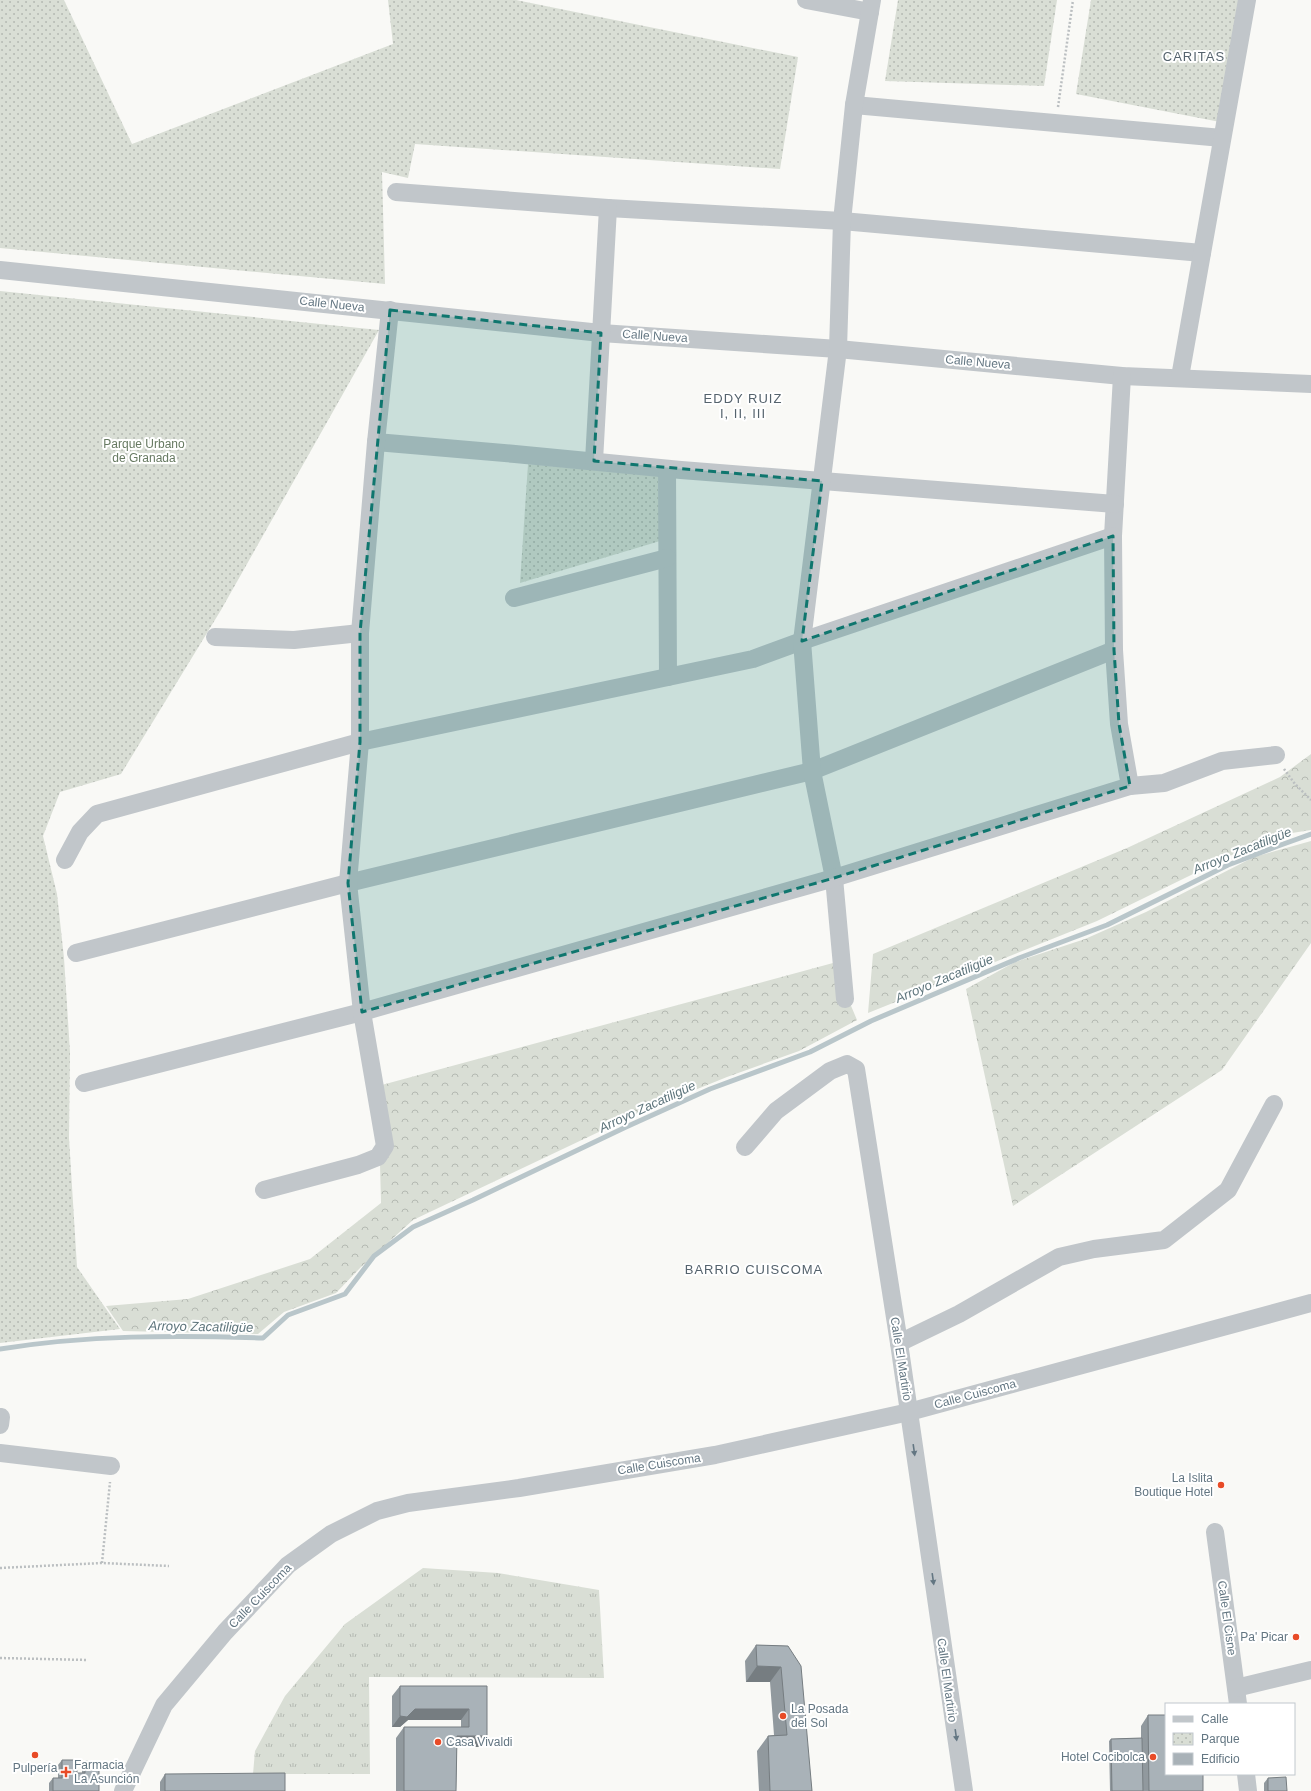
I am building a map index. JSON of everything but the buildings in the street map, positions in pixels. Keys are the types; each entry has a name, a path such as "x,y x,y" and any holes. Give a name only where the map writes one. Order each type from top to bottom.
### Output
{"street":[{"path":"806,0 871,6 854,105 842,221 838,349 802,641 812,771 834,878 845,999"},
{"path":"1180,377 1247,0"},
{"path":"854,105 1222,138"},
{"path":"396,192 608,208 842,221 1202,253"},
{"path":"594,461 608,208"},
{"name":"Calle Nueva","path":"0,270 601,333 838,349 1122,376 1180,377 1311,384"},
{"path":"264,1190 358,1165 378,1157 385,1146 362,1012 348,883 360,742 360,633 376,442 390,310"},
{"path":"1122,376 1113,536 1114,650 1119,724 1130,786"},
{"path":"376,442 594,461 666,469 1115,504"},
{"path":"666,469 668,677"},
{"path":"65,860 80,832 97,814 360,742 753,659 1113,536"},
{"path":"514,598 667,558"},
{"path":"215,637 294,640 360,633"},
{"path":"76,953 348,883 812,771 1114,650"},
{"path":"84,1082 362,1012 834,878 1130,786 1164,783 1222,761 1276,755"},
{"name":"Calle El Martirio","path":"745,1147 776,1112 830,1071 847,1064 856,1069 899,1343 964,1791"},
{"path":"899,1343 959,1314 1059,1256 1094,1248 1164,1240 1228,1190 1274,1104"},
{"name":"Calle Cuiscoma","path":"123,1791 164,1705 226,1632 288,1565 331,1534 377,1511 408,1503 519,1488 715,1455 909,1412 1311,1303"},
{"path":"0,1417 0,1425"},
{"path":"0,1453 111,1466"},
{"name":"Calle El Cisne","path":"1215,1532 1237,1696"},
{"path":"1237,1696 1311,1670"},
{"path":"1246,1775 1248,1791"}],"path":[{"path":"1056,123 1073,0"},
{"path":"1276,755 1295,784 1311,800"},
{"path":"102,1563 111,1466"},
{"path":"0,1568 102,1563 169,1566"},
{"path":"0,1658 88,1660"}],"highlighted area":[{"path":"390,310 601,333 594,461 822,481 802,641 1113,536 1114,650 1119,724 1130,786 834,878 362,1012 348,883 360,742 360,633"}],"green space":[{"path":"0,0 64,0 132,144 393,44 388,0 516,0 798,57 780,169 415,144 408,178 382,172 385,284 0,248"},
{"path":"898,0 1057,0 1044,86 885,81"},
{"path":"1091,0 1242,0 1220,122 1076,94"},
{"name":"Parque Urbano de Granada","path":"0,291 379,330 221,610 121,774 60,792 43,836 57,894 64,958 70,1052 69,1138 77,1267 120,1329 0,1343"},
{"path":"528,464 658,476 660,541 520,583"},
{"path":"1311,754 1311,830 1292,833 1234,854 1097,921 868,1013 873,954 1127,848 1280,777"},
{"path":"1311,841 1311,943 1222,1070 1013,1206 966,989 1015,962 1085,939 1146,912 1254,857"},
{"path":"833,963 857,1020 799,1051 727,1077 643,1111 413,1220 361,1267 336,1293 284,1312 258,1334 123,1331 106,1306 188,1299 310,1259 381,1203 378,1086"},
{"path":"423,1568 498,1573 599,1590 604,1678 369,1677 370,1774 253,1774 255,1751 285,1696 345,1624"}],"waterway":[{"name":"Arroyo Zacatiligüe","path":"0,1349 65,1341 131,1337 197,1336 263,1338 288,1315 345,1294 374,1256 413,1227 710,1089 810,1052 871,1021 1019,958 1107,925 1228,865 1311,834"}],"place":[{"name":"La Islita Boutique Hotel","path":"1221,1485"},
{"name":"Pa' Picar","path":"1296,1637"},
{"name":"La Posada del Sol","path":"783,1716"},
{"name":"Casa Vivaldi","path":"438,1742"},
{"name":"Pulpería","path":"35,1755"},
{"name":"Hotel Cocibolca","path":"1153,1757"},
{"name":"Farmacia La Asunción","path":"66,1772"}],"district":[{"name":"CARITAS","path":"1194,56"},
{"name":"EDDY RUIZ I, II, III","path":"743,406"},
{"name":"BARRIO CUISCOMA","path":"754,1269"}]}
